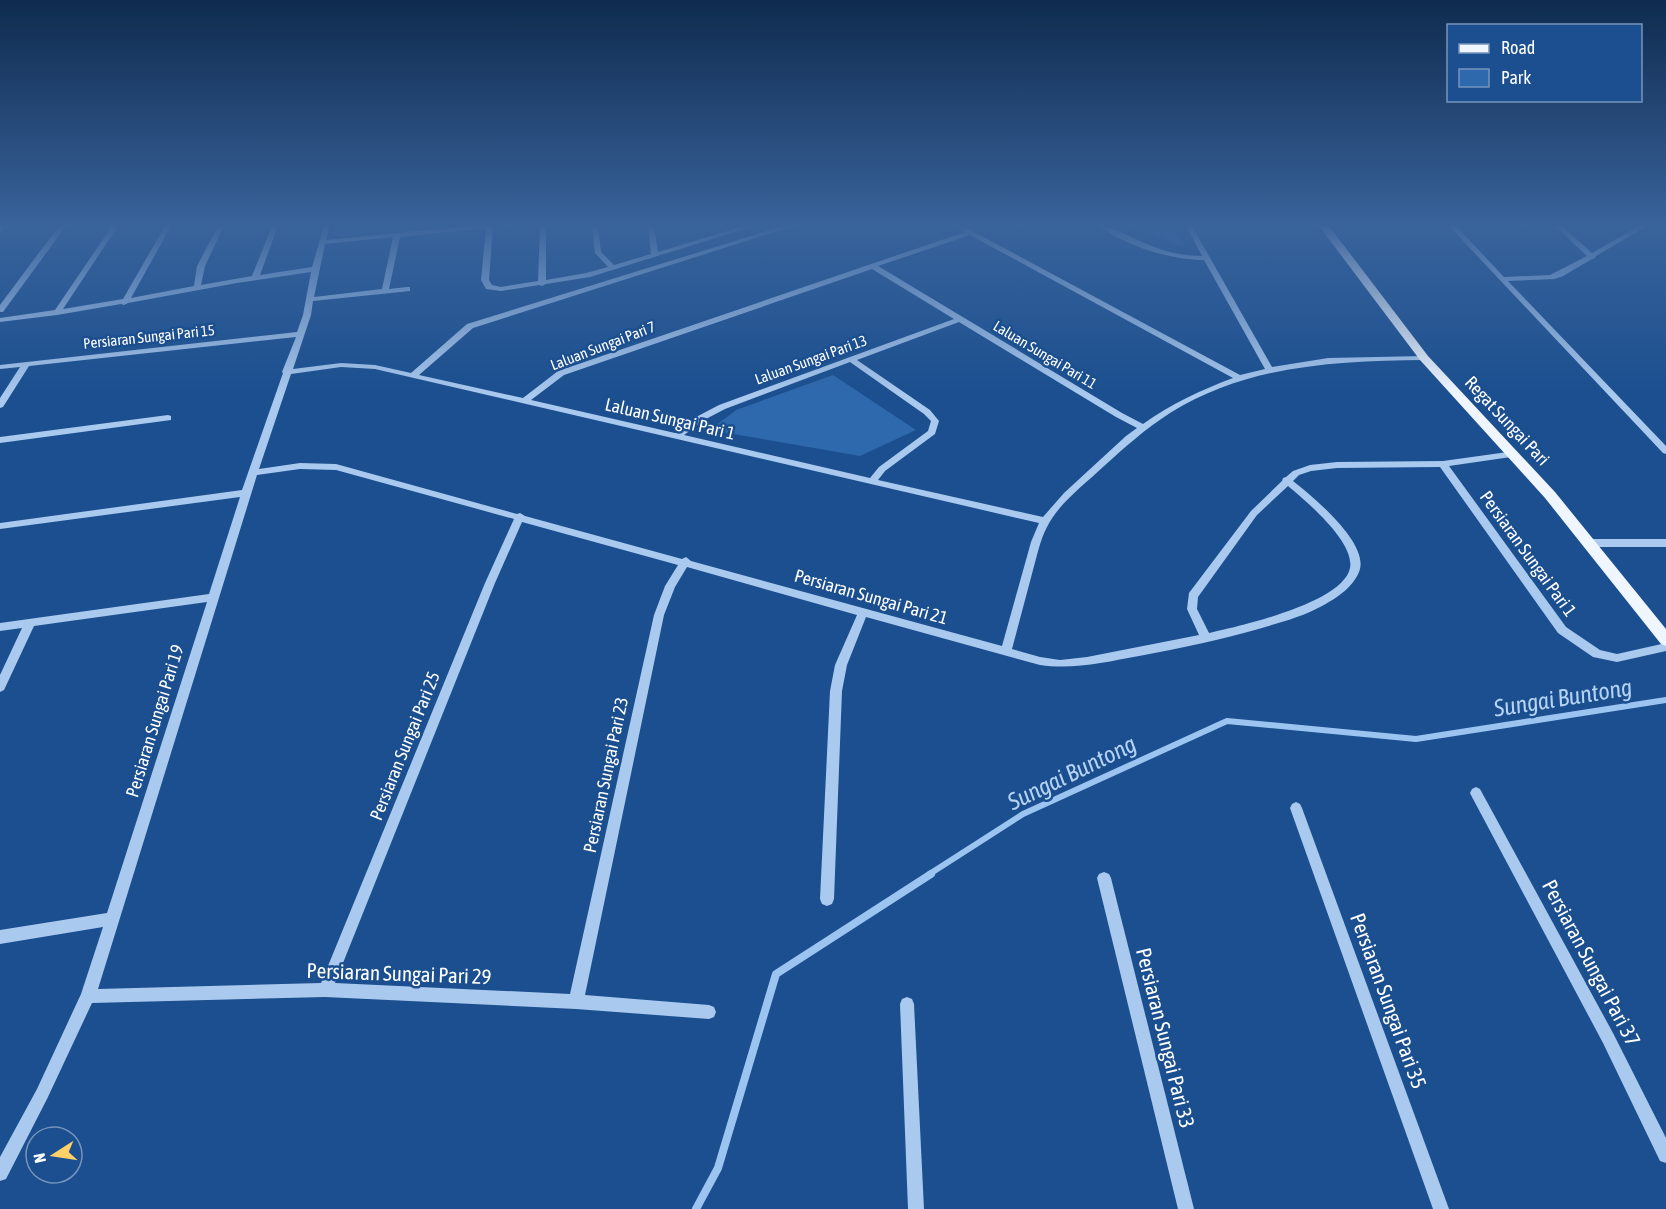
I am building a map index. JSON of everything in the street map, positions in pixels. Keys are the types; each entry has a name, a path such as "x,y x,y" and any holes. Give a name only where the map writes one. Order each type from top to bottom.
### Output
{"main road":[{"name":"Regat Sungai Pari","path":"1367,282 1424,358 1515,454 1666,640"}],"street":[{"path":"0,310 21,282"},
{"path":"57,314 78,282"},
{"path":"124,303 136,282"},
{"path":"0,320 124,303 218,282"},
{"name":"Persiaran Sungai Pari 19","path":"0,1173 52,1074 88,996 246,493 312,299 314,282"},
{"path":"385,291 387,282"},
{"path":"485,282 494,289 550,282"},
{"path":"412,376 470,326 609,282"},
{"name":"Laluan Sungai Pari 7","path":"525,401 543,385 578,367 828,282"},
{"name":"Laluan Sungai Pari 11","path":"900,282 1142,427"},
{"path":"1061,282 1238,377"},
{"path":"1220,282 1268,368"},
{"path":"1507,282 1666,451"},
{"path":"312,299 406,289"},
{"name":"Laluan Sungai Pari 13","path":"676,437 700,418 723,407 960,319"},
{"name":"Persiaran Sungai Pari 15","path":"0,367 300,334"},
{"path":"1006,651 1045,521 1101,462 1166,410 1238,377 1268,368 1360,359 1424,358"},
{"path":"852,360 927,412 935,421 932,432 882,469 871,482"},
{"path":"0,405 26,364"},
{"name":"Laluan Sungai Pari 1","path":"286,372 360,365 1045,521"},
{"path":"0,440 168,418"},
{"path":"1206,639 1192,609 1193,596 1254,513 1296,472 1337,465 1443,464 1515,454"},
{"name":"Persiaran Sungai Pari 1","path":"1443,464 1562,630 1597,654 1617,658 1666,647"},
{"name":"Persiaran Sungai Pari 21","path":"253,473 300,466 336,467 1060,664 1206,639 1281,618 1334,595 1352,581 1356,566 1348,545 1336,526 1326,513 1286,480"},
{"path":"0,526 246,493"},
{"name":"Persiaran Sungai Pari 25","path":"325,990 490,583 520,516"},
{"path":"1589,543 1666,543"},
{"name":"Persiaran Sungai Pari 23","path":"576,1002 659,615 670,586 686,561"},
{"path":"0,627 213,597"},
{"path":"827,899 836,691 841,664 863,612"},
{"path":"0,687 30,623"},
{"name":"Persiaran Sungai Pari 37","path":"1476,793 1608,1038 1666,1155"},
{"name":"Persiaran Sungai Pari 35","path":"1296,808 1441,1209"},
{"name":"Persiaran Sungai Pari 33","path":"1104,878 1186,1209"},
{"path":"0,937 112,919"},
{"name":"Persiaran Sungai Pari 29","path":"88,996 325,990 576,1002 709,1012"},
{"path":"907,1004 916,1209"}],"green space":[{"path":"833,375 916,430 860,456 710,430 736,410"}],"waterway":[{"name":"Sungai Buntong","path":"928,875 1023,814 1227,721 1416,739 1666,700"},
{"name":"Sungai Buntong","path":"696,1209 718,1168 776,974 931,874"}]}
